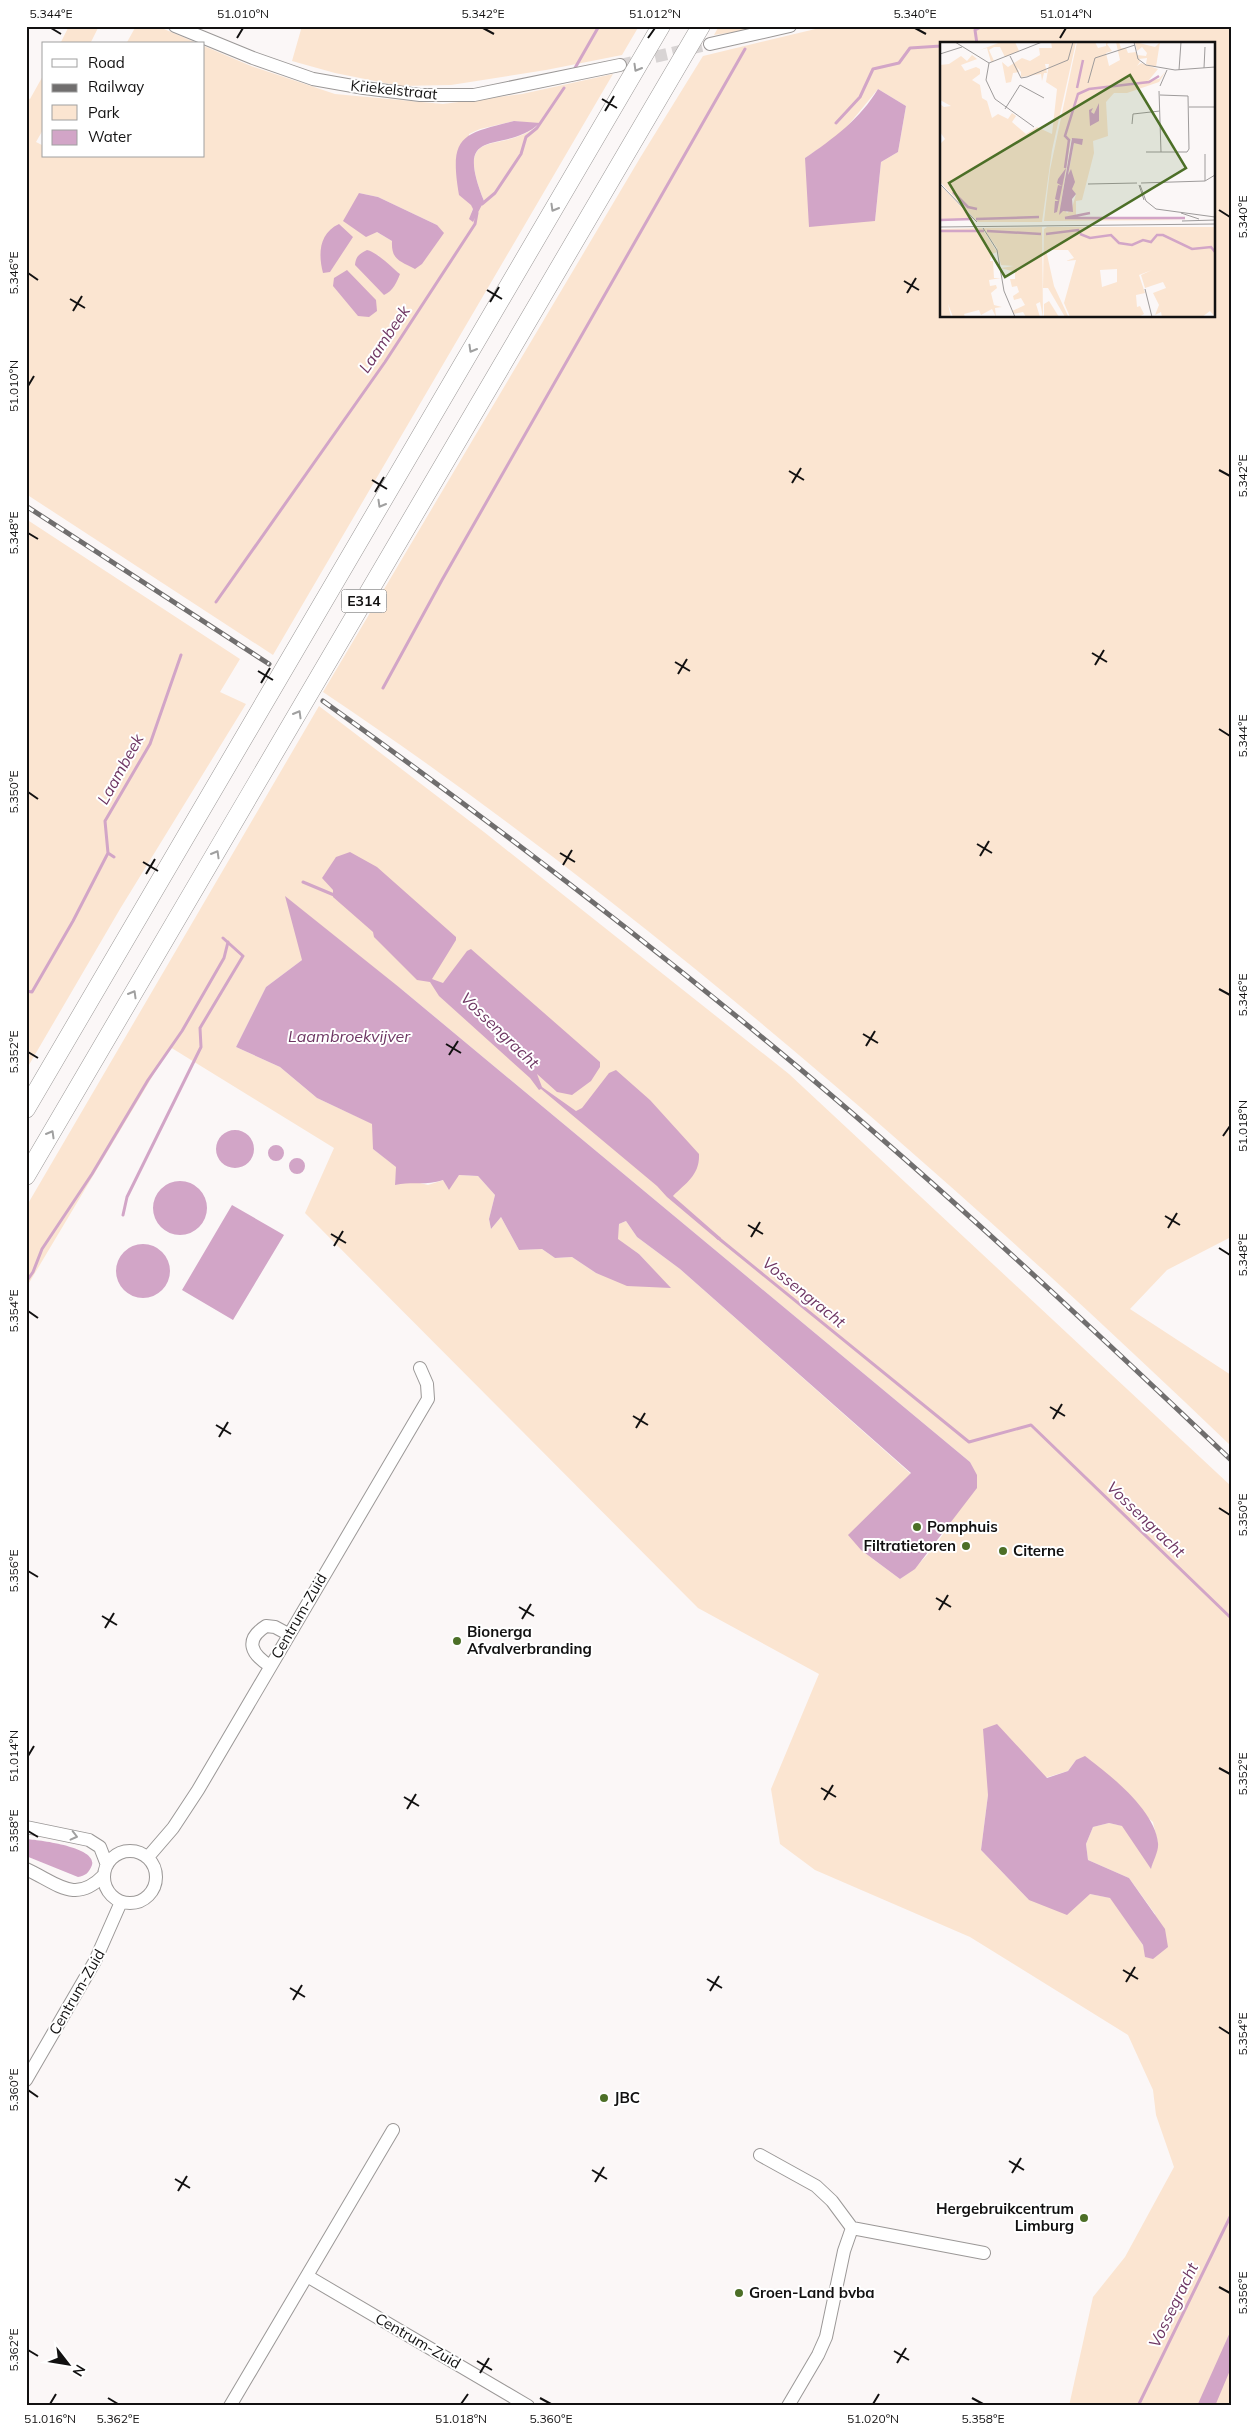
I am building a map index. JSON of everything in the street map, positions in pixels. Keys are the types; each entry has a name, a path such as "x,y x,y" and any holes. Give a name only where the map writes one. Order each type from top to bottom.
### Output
{"highway":[{"name":"E314","path":"26,1109 661,26"},
{"name":"E314","path":"26,1176 701,26"}],"street":[{"name":"Kriekelstraat","path":"175,26 254,58 313,79 420,95 474,95 620,65"},
{"path":"710,44 790,26"},
{"name":"Centrum-Zuid","path":"148,1857 173,1828 198,1790 288,1634 428,1399 427,1384 420,1368"},
{"path":"270,1666 255,1653 252,1646 254,1636 266,1626 275,1627 288,1634"},
{"path":"26,1826 89,1840 100,1847 105,1870 109,1893 121,1902 136,1903 149,1896 154,1890 157,1875 148,1857 140,1852 127,1851 114,1856 105,1870 93,1885 78,1891 62,1887 26,1869"},
{"name":"Centrum-Zuid","path":"26,2080 102,1950 121,1902"},
{"path":"230,2406 393,2130"},
{"path":"760,2154 816,2186 832,2201 852,2228 984,2253"},
{"path":"788,2406 818,2355 826,2337 844,2251 852,2228"},
{"name":"Centrum-Zuid","path":"307,2276 528,2406"}],"green space":[{"path":"69,26 99,26 91,42 61,42"},
{"path":"136,26 157,26 194,42 127,42"},
{"path":"302,26 639,26 622,55 546,70 451,85 400,86 335,73 292,61"},
{"path":"719,26 751,26 748,30 714,35"},
{"path":"828,26 1231,26 1231,1237 1167,1270 1130,1309 1231,1375 1231,1446 967,1201 763,1025 649,932 512,826 419,758 323,692 640,158 703,56","holes":["878,89 906,106 898,152 881,162 875,221 805,158 841,134"]},
{"path":"205,46 251,66 335,94 443,104 522,94 613,74 273,655 26,494 26,97 30,99 42,78 42,132 36,142 42,145 42,158 205,158","holes":["514,121 539,124 525,134 486,145 478,150 474,160 476,176 484,201 471,213 473,209 469,134 480,129","359,193 378,197 437,225 392,241 377,232","378,255 383,262 400,274 356,259"]},
{"path":"26,519 240,659 220,692 246,704 120,909 26,1070"},
{"path":"319,706 484,832 789,1074 1231,1486 1231,2406 1069,2406 1093,2297 1125,2257 1174,2167 1156,2115 1153,2090 1128,2035 970,1937 815,1870 780,1844 771,1789 819,1674 698,1608 305,1213 334,1148 170,1047 26,1288 26,1207","holes":["302,960 400,988 970,1462 976,1476 944,1533 924,1559 900,1579 861,1550 911,1474 680,1269 637,1237 626,1221 619,1224 617,1239 639,1254 670,1288 596,1273 572,1257 555,1258 542,1249 519,1250 501,1217 491,1229 489,1219 495,1195 478,1176 459,1175 428,1185 412,1181 395,1184 397,1167 373,1149 373,1124 317,1098 280,1067 236,1047 266,987","1076,1760 1153,1822 1158,1844 1151,1868 1123,1826 1109,1823 1093,1827 1086,1844 1088,1860 1129,1878 1155,1914 1146,1957 1143,1945 1111,1898 1090,1894 1029,1900 981,1850 988,1795 1068,1771"]}],"water":[{"path":"878,89 906,106 898,152 881,162 875,221 809,227 805,158 836,136 854,119"},
{"path":"514,121 540,123 526,133 486,145 478,150 474,160 476,176 484,201 473,222 469,219 473,209 471,205 459,195 456,175 458,149 463,141 471,135"},
{"path":"359,193 378,197 437,225 444,233 422,264 415,269 405,264 395,256 392,241 377,232 366,237 343,221"},
{"path":"339,224 353,237 330,272 323,273 321,252 324,238 332,228"},
{"path":"367,250 371,251 400,274 392,289 384,295 355,265 358,256"},
{"path":"347,270 376,300 377,311 369,317 358,316 333,286 334,278"},
{"path":"350,852 377,867 456,937 432,979 443,983 467,951 471,949 600,1062 600,1067 591,1081 572,1095 557,1092 537,1074 542,1087 576,1111 582,1108 609,1073 616,1070 650,1100 699,1154 695,1173 673,1196 721,1238 718,1240 667,1197 657,1186 541,1089 539,1090 530,1078 439,996 430,982 417,980 374,937 373,932 333,897 333,890 322,878 336,857"},
{"name":"Laambroekvijver","path":"285,896 400,988 970,1462 977,1475 977,1488 915,1569 900,1579 861,1550 848,1535 911,1473 680,1269 637,1237 626,1221 619,1224 618,1239 639,1254 671,1288 627,1286 596,1273 572,1257 555,1258 542,1249 519,1250 501,1217 491,1229 489,1219 495,1195 478,1176 459,1175 449,1190 443,1180 431,1183 395,1185 396,1167 373,1149 372,1124 317,1098 280,1067 236,1047 266,987 302,960"},
{"path":"235,1130 249,1135 254,1149 249,1163 235,1168 221,1163 216,1149 221,1135"},
{"path":"276,1145 282,1147 284,1153 282,1159 276,1161 270,1159 268,1153 270,1147"},
{"path":"297,1158 303,1160 305,1166 303,1172 297,1174 291,1172 289,1166 291,1160"},
{"path":"180,1181 190,1183 199,1189 205,1198 207,1208 205,1218 199,1227 190,1233 180,1235 170,1233 161,1227 155,1218 153,1208 155,1198 161,1189 170,1183"},
{"path":"232,1205 284,1235 233,1320 182,1290"},
{"path":"143,1244 153,1246 162,1252 168,1261 170,1271 168,1281 162,1290 153,1296 143,1298 133,1296 124,1290 118,1281 116,1271 118,1261 124,1252 133,1246"},
{"path":"997,1724 1047,1778 1068,1771 1076,1760 1085,1756 1130,1794 1149,1818 1158,1843 1157,1853 1151,1869 1122,1826 1109,1823 1093,1827 1086,1844 1088,1860 1129,1878 1165,1929 1168,1947 1153,1959 1145,1957 1143,1945 1110,1898 1090,1894 1067,1915 1029,1900 981,1850 988,1795 983,1729"},
{"path":"26,1839 54,1843 86,1853 91,1859 92,1865 90,1870 83,1876 78,1877 26,1856"},
{"path":"1231,2330 1231,2368 1215,2406 1197,2406"}],"waterway":[{"name":"Laambeek","path":"575,68 599,26"},
{"path":"977,42 975,30 983,26"},
{"path":"836,123 860,97 873,69 899,63 910,48 940,46"},
{"path":"383,688 442,580 745,49"},
{"name":"Laambeek","path":"482,204 495,193 521,154 526,137 537,128 564,88"},
{"name":"Laambeek","path":"216,602 385,362 475,224 477,213"},
{"name":"Laambeek","path":"26,991 32,992 73,921 108,853 105,821 150,744 181,655"},
{"name":"Laambeek","path":"108,853 114,857"},
{"name":"Vossengracht","path":"303,882 334,895"},
{"path":"123,1215 127,1197 201,1047 200,1028 243,956 223,938"},
{"path":"26,1282 33,1272 42,1249 92,1174 148,1080 182,1031 224,958 228,942"},
{"name":"Vossengracht","path":"717,1237 969,1442 1031,1425 1231,1618"},
{"name":"Vossegracht","path":"1138,2406 1231,2215"}],"tunnel":[{"path":"620,65 710,44"}],"railway":[{"path":"26,506 269,664"},
{"path":"323,701 564,880 683,973 799,1068 910,1163 1231,1460"}],"place":[{"name":"Pomphuis","path":"917,1527"},
{"name":"Filtratietoren","path":"966,1546"},
{"name":"Citerne","path":"1003,1551"},
{"name":"Bionerga Afvalverbranding","path":"457,1641"},
{"name":"JBC","path":"604,2098"},
{"name":"Hergebruikcentrum Limburg","path":"1084,2218"},
{"name":"Groen-Land bvba","path":"739,2293"}]}
